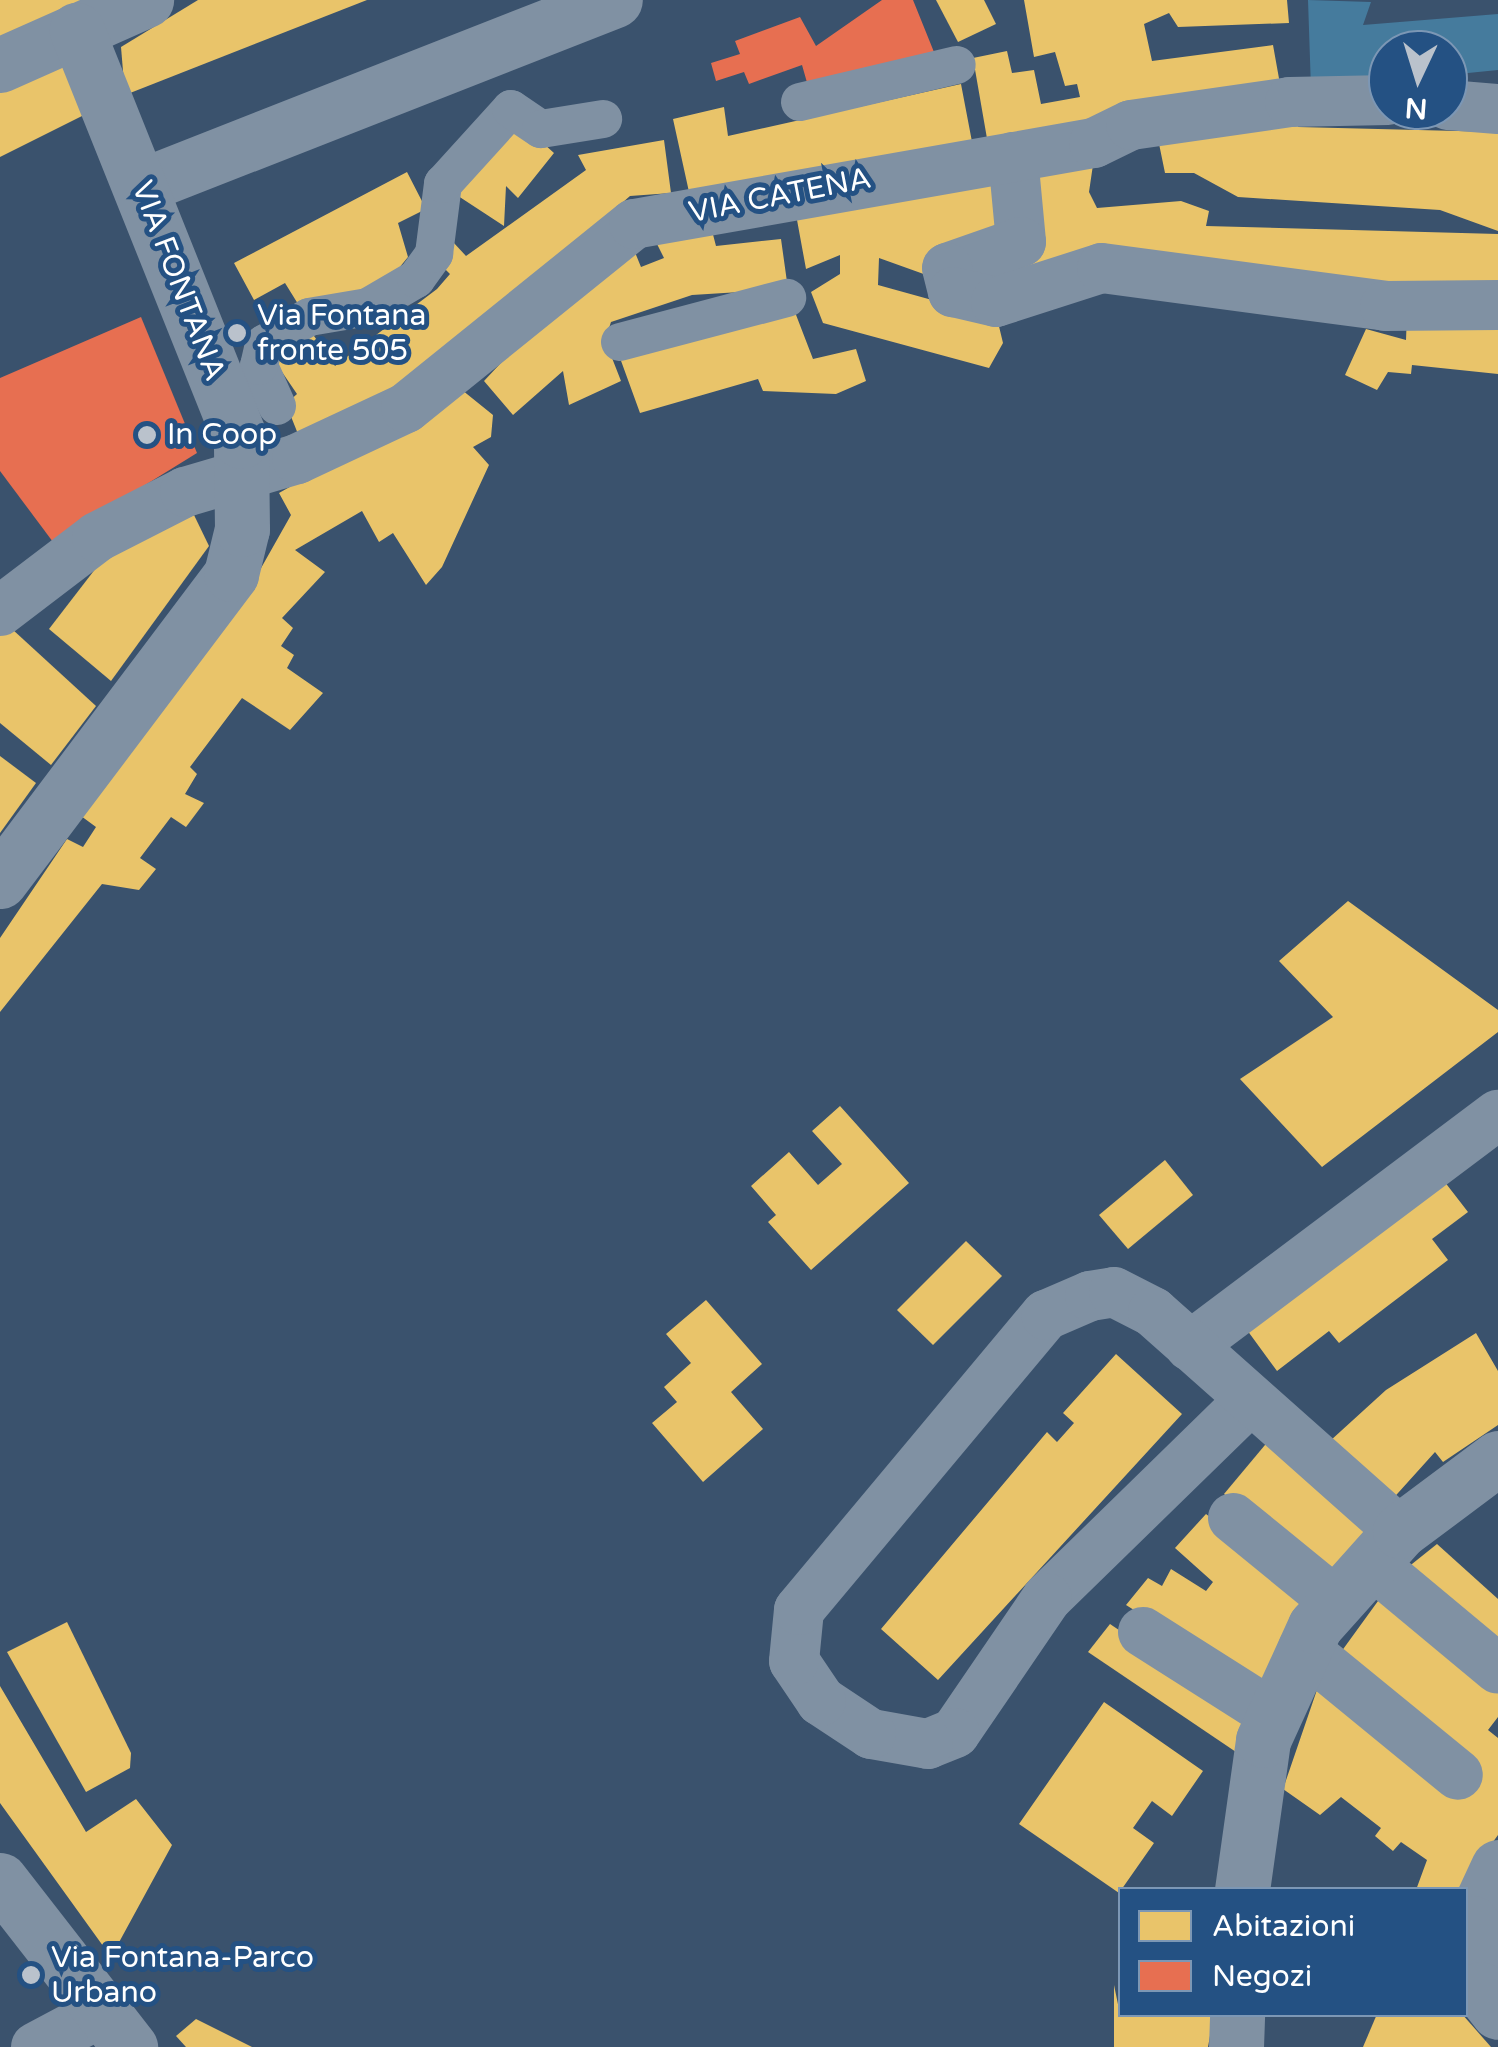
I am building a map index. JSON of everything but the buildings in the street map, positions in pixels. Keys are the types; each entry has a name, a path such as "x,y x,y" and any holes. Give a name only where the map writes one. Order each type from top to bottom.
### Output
{"street":[{"path":"0,65 146,0"},
{"path":"140,186 595,4"},
{"name":"VIA FONTANA","path":"0,882 231,574 244,479 241,441 77,30"},
{"path":"800,102 956,65"},
{"name":"VIA CATENA","path":"0,611 97,537 186,492 244,479 406,408 634,224 1094,143 1131,125 1290,102 1368,100"},
{"path":"1468,107 1498,109"},
{"path":"277,406 259,366 264,344 309,317 368,307 416,278 434,254 443,184 511,109 541,129 603,120"},
{"path":"1013,157 1021,242 947,268 953,292 996,302 1102,268 1385,306 1498,305"},
{"path":"620,342 787,298"},
{"path":"1190,1346 1498,1116"},
{"path":"1250,1402 1047,1598 955,1734 928,1744 870,1734 821,1701 794,1661 798,1610 1046,1315 1114,1292 1190,1346 1250,1402 1369,1565 1498,1669"},
{"path":"1242,1887 1249,1805 1272,1714 1303,1648 1369,1565 1498,1458"},
{"path":"1234,1518 1369,1565"},
{"path":"1143,1632 1272,1714"},
{"path":"1303,1648 1458,1775"},
{"path":"1498,1868 1482,1886 1472,1941 1480,1989 1498,2012"},
{"path":"5,1896 116,2029 36,2047"},
{"path":"1236,2047 1237,2017"}],"place":[{"name":"Via Fontana fronte 505","path":"237,333"},
{"name":"In Coop","path":"147,435"},
{"name":"Via Fontana-Parco Urbano","path":"31,1975"}]}
